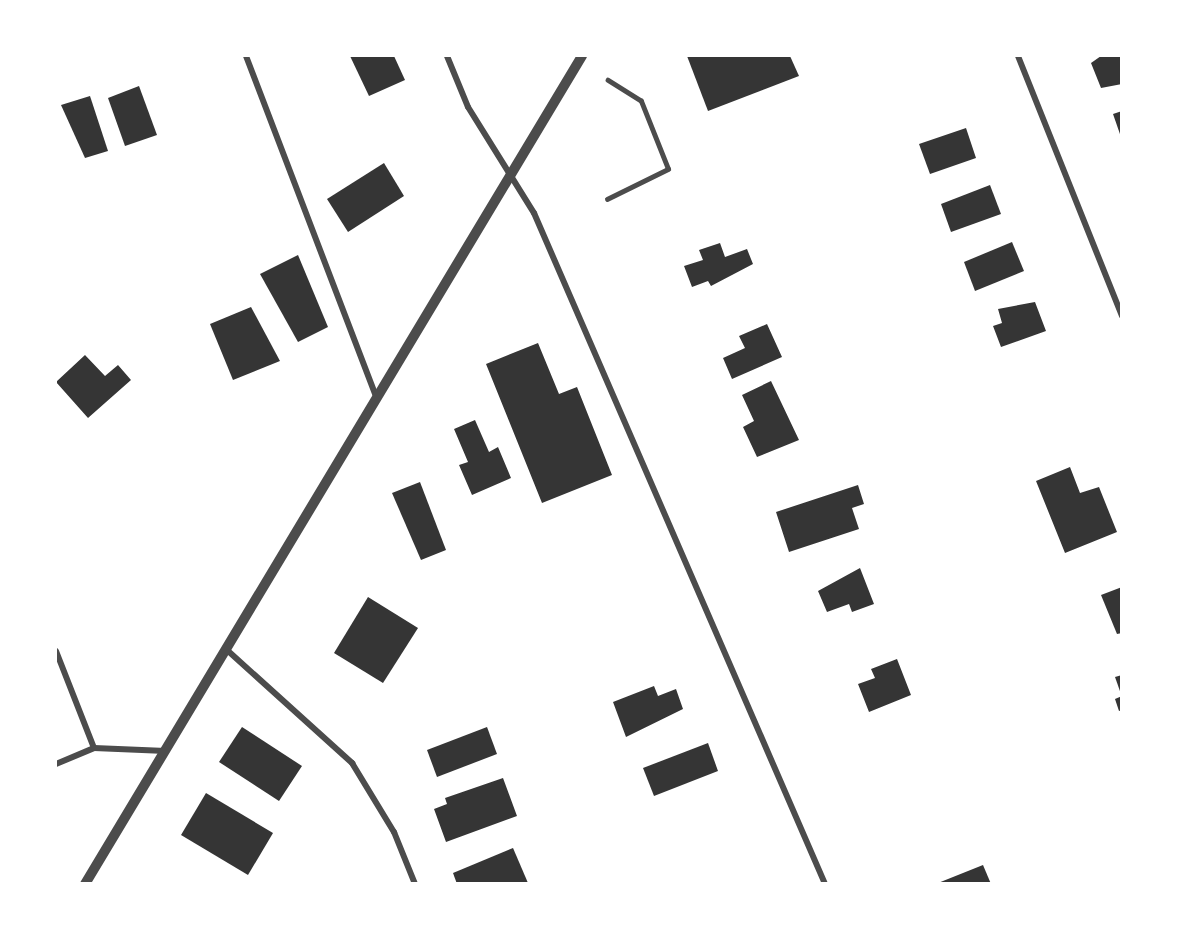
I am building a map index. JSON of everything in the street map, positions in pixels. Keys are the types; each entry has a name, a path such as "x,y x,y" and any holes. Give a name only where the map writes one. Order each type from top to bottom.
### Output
{"street":[{"path":"246,56 375,394"},
{"path":"447,56 468,107 534,213 825,884"},
{"path":"85,884 227,650 375,394 511,176 582,56"},
{"path":"1018,56 1122,316"},
{"path":"227,650 352,763 383,812 415,884"},
{"path":"56,651 94,748"},
{"path":"56,764 94,748 166,751"}],"lane":[{"path":"606,199 668,169 641,101 608,80"}],"building":[{"path":"350,56 394,56 405,80 369,96"},
{"path":"687,56 790,56 799,76 708,111"},
{"path":"1101,56 1122,56 1122,84 1101,88 1091,63"},
{"path":"139,86 157,135 125,146 108,98"},
{"path":"90,96 108,151 85,158 61,105"},
{"path":"1122,111 1122,137 1121,137 1113,114"},
{"path":"966,128 976,158 930,174 919,144"},
{"path":"384,163 404,196 348,232 327,199"},
{"path":"990,185 1001,214 951,232 941,204"},
{"path":"1012,242 1024,271 975,291 964,262"},
{"path":"720,243 725,257 747,249 753,264 711,286 708,281 692,287 684,266 703,260 699,250"},
{"path":"298,255 328,327 298,342 260,274"},
{"path":"1035,302 1046,331 1001,347 993,326 1002,323 998,309"},
{"path":"251,307 280,361 233,380 210,324"},
{"path":"767,324 782,357 732,379 723,358 745,348 739,336"},
{"path":"538,343 559,394 577,387 612,475 542,503 486,364"},
{"path":"85,355 105,376 118,365 131,380 88,418 56,382"},
{"path":"771,381 799,440 757,457 743,427 754,421 742,395"},
{"path":"475,420 489,452 498,447 511,478 472,495 459,465 468,462 454,429"},
{"path":"1070,467 1080,493 1099,487 1117,532 1065,553 1036,481"},
{"path":"420,482 446,550 421,560 392,493"},
{"path":"858,485 864,504 852,508 859,529 789,552 776,512"},
{"path":"860,568 874,604 852,612 849,604 827,612 818,591"},
{"path":"1122,587 1122,633 1117,634 1101,595"},
{"path":"368,597 418,628 383,683 334,653"},
{"path":"897,659 911,695 869,712 858,684 875,678 871,669"},
{"path":"1122,675 1122,694 1121,694 1115,677"},
{"path":"654,686 658,696 676,689 683,709 626,737 613,702"},
{"path":"1122,696 1122,710 1119,711 1115,699"},
{"path":"242,727 302,766 279,801 219,762"},
{"path":"487,727 497,754 437,777 427,750"},
{"path":"708,743 718,771 654,796 643,768"},
{"path":"503,778 517,816 446,842 434,809 447,804 445,798"},
{"path":"206,793 273,833 248,875 181,835"},
{"path":"513,848 528,883 457,884 453,873"},
{"path":"983,865 991,884 938,884 938,883"}]}
